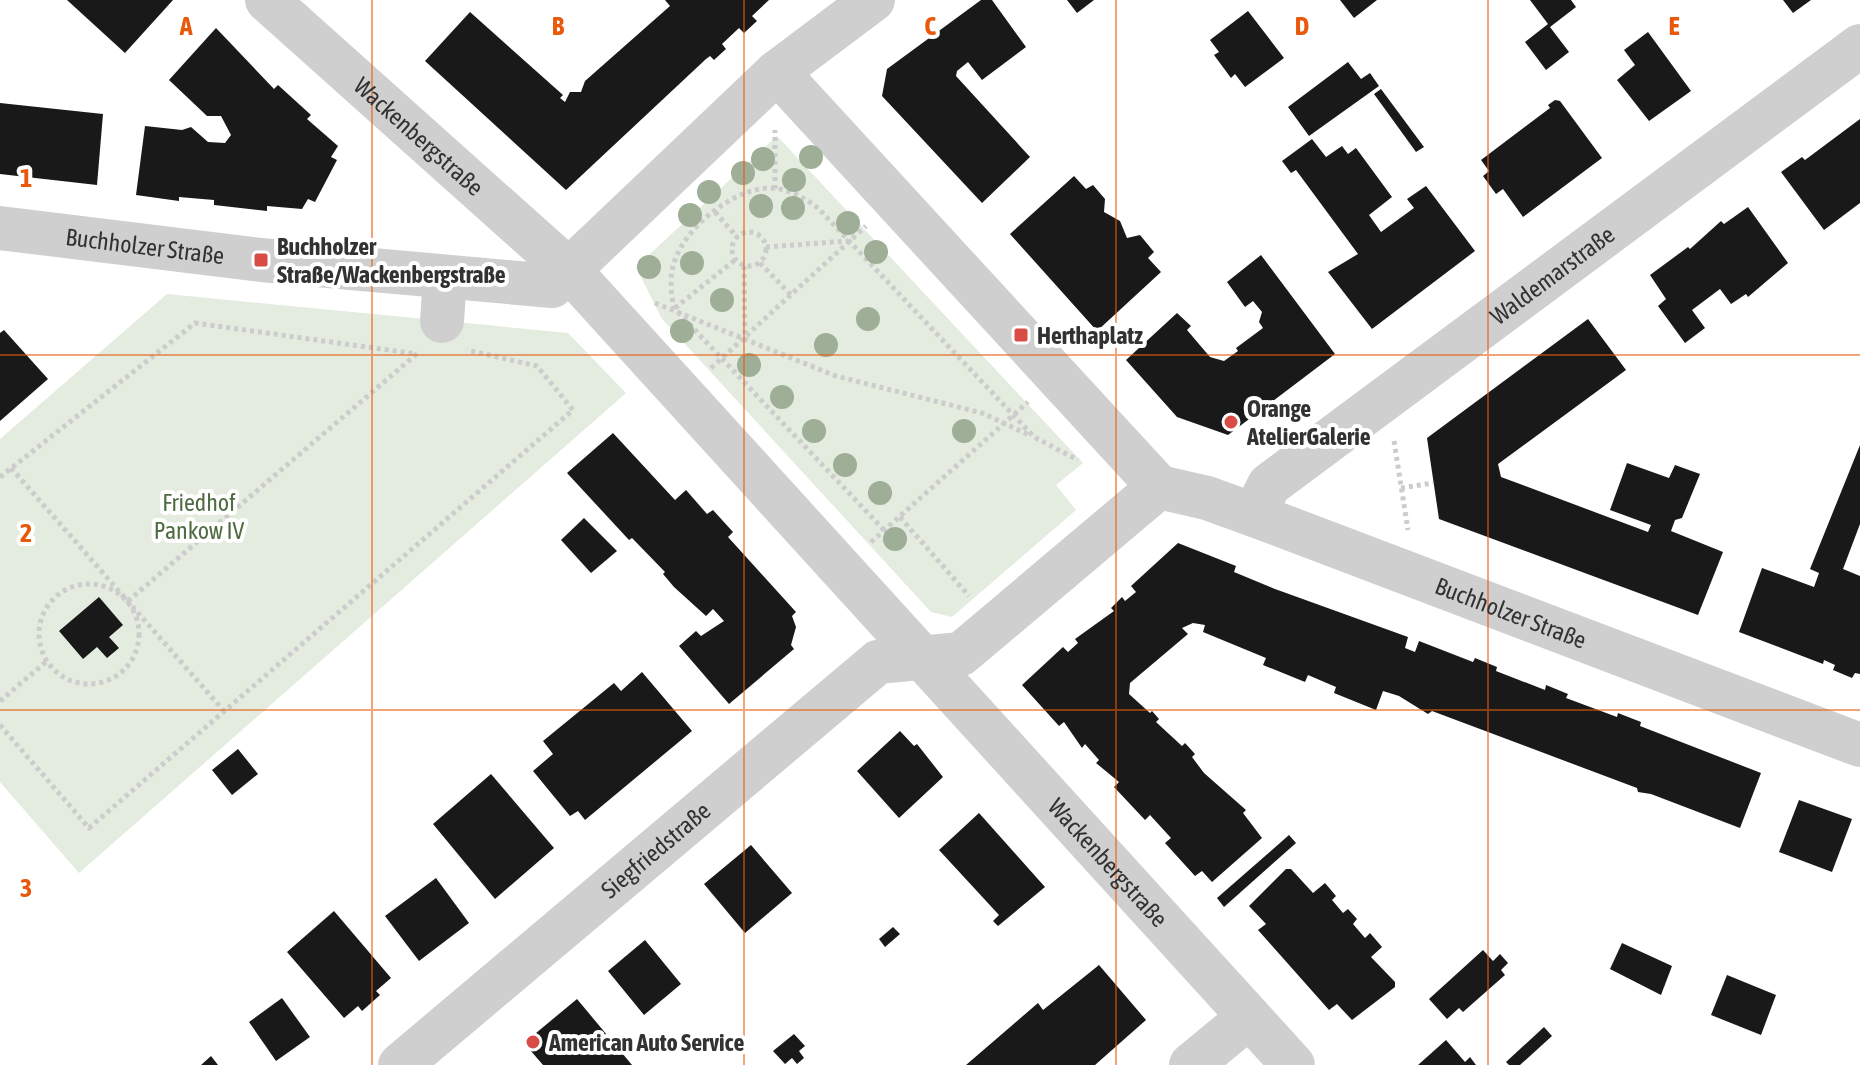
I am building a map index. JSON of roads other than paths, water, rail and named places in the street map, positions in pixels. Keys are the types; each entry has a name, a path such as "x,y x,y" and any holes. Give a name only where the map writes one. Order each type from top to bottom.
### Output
{"street":[{"name":"Wackenbergstraße","path":"267,0 571,272"},
{"path":"777,72 1159,487 961,654 921,660 571,272 777,72 873,0"},
{"name":"Waldemarstraße","path":"1254,515 1269,485 1860,46"},
{"name":"Buchholzer Straße","path":"0,228 445,278 552,286 571,272"},
{"path":"445,278 450,335"},
{"name":"Buchholzer Straße","path":"1159,487 1207,498 1254,515 1860,745"},
{"name":"Wackenbergstraße","path":"921,660 1293,1065"},
{"name":"Siegfriedstraße","path":"400,1065 878,662 921,660"},
{"path":"1191,1065 1249,1017"}],"place":[{"name":"Buchholzer Straße/Wackenbergstraße","path":"261,260"},
{"name":"Herthaplatz","path":"1021,335"},
{"name":"Orange AtelierGalerie","path":"1231,422"},
{"name":"American Auto Service","path":"533,1042"}],"park label":[{"name":"Friedhof Pankow IV","path":"199,516"}]}
